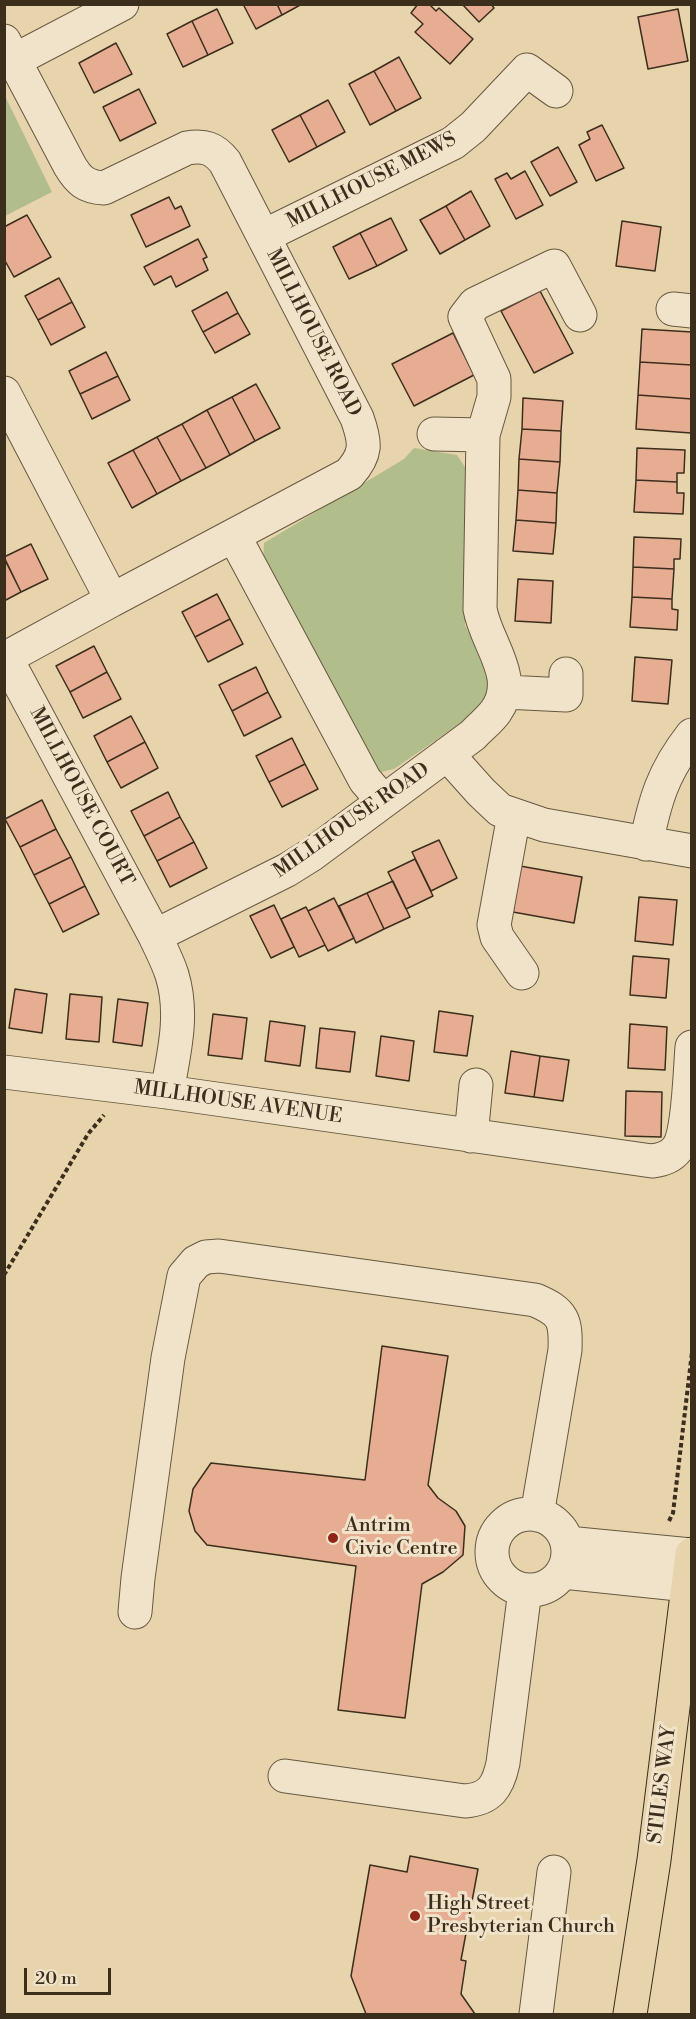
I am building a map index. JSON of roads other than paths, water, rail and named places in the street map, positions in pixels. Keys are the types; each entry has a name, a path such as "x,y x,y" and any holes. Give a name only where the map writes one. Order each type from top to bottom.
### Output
{"main road":[{"name":"STILES WAY","path":"630,2014 654,1860 690,1565"}],"street":[{"path":"10,50 122,4"},
{"name":"MILLHOUSE ROAD","path":"5,658 348,474 360,462 363,453 362,430 357,418 264,236 218,153 198,146 187,148 104,188 92,187 83,183 70,166 10,50"},
{"name":"MILLHOUSE MEWS","path":"264,236 453,143 473,127 527,70 556,91"},
{"path":"447,754 473,735 490,718 500,705 506,681 504,671 487,635 480,609 483,435 494,397 494,379 465,317 475,304 554,266 580,315"},
{"path":"4,393 112,600"},
{"path":"434,434 483,435"},
{"path":"234,536 365,780 383,801"},
{"name":"MILLHOUSE COURT","path":"5,658 155,936"},
{"path":"505,692 566,695 566,674"},
{"path":"646,844 654,807 670,764 692,735"},
{"name":"MILLHOUSE ROAD","path":"155,936 311,855 447,754 500,810 544,825 692,852"},
{"path":"514,815 494,925 497,937 522,973"},
{"path":"155,936 171,972 178,1010 177,1032 167,1092"},
{"name":"MILLHOUSE AVENUE","path":"4,1072 167,1092 645,1161 659,1160 676,1151 683,1136 692,1047"},
{"path":"471,1136 476,1085"},
{"path":"135,1612 139,1567 168,1358 184,1276 196,1262 206,1257 219,1256 535,1300 552,1307 562,1318 566,1334 565,1350 537,1515"},
{"path":"537,1515 556,1524 563,1533 565,1557 556,1581 547,1587 525,1590 514,1587 504,1580 493,1559 493,1547 496,1535 513,1518 537,1515"},
{"path":"565,1557 653,1551 690,1565"},
{"path":"565,1557 690,1565"},
{"path":"285,1776 465,1801 478,1800 490,1793 500,1781 525,1590"},
{"path":"536,2014 554,1872"}],"place":[{"name":"Antrim Civic Centre","path":"333,1538"},
{"name":"High Street Presbyterian Church","path":"415,1916"}]}
